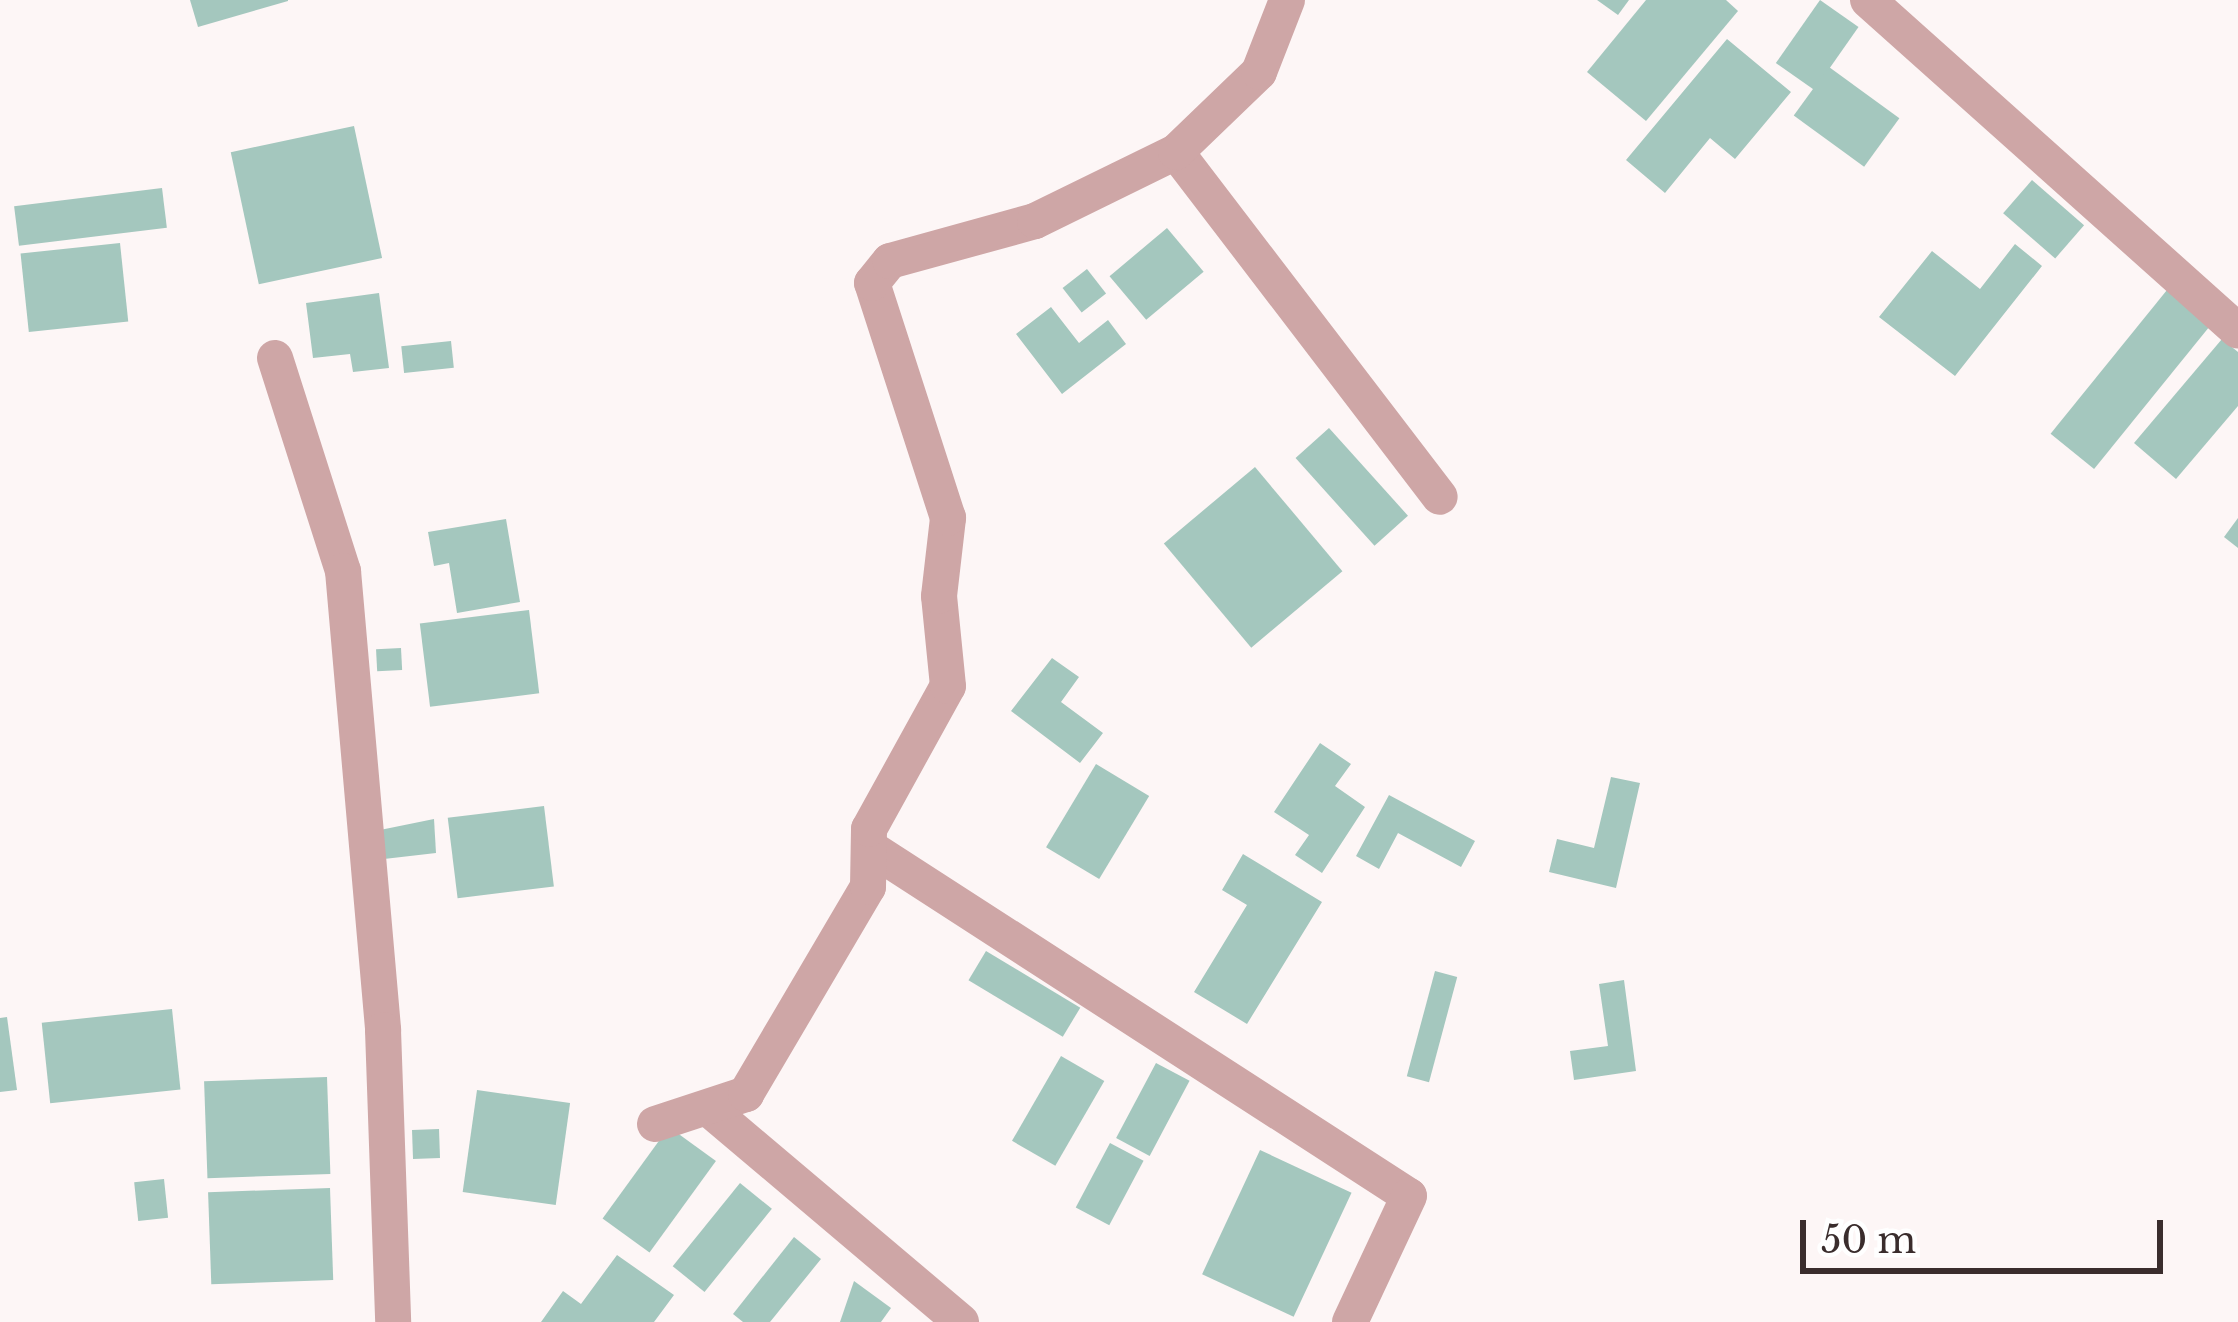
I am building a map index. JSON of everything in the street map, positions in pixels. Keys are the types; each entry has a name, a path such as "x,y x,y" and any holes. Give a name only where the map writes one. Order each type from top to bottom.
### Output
{"street":[{"path":"655,1124 746,1094 868,886 880,805 948,686 938,596 948,518 872,283 890,261 1035,221 1176,152 1259,72 1287,0"},
{"path":"1869,0 2238,331"},
{"path":"1176,152 1440,497"},
{"path":"275,358 343,571 383,1030 393,1322"},
{"path":"872,849 1409,1196 1350,1322"},
{"path":"709,1109 961,1322"}],"building":[{"path":"190,0 288,0 288,1 198,27"},
{"path":"1597,0 1629,0 1618,15"},
{"path":"1646,0 1726,0 1738,11 1646,121 1587,72"},
{"path":"1820,0 1859,27 1814,90 1776,63"},
{"path":"1727,39 1791,92 1735,159 1710,138 1665,193 1626,160"},
{"path":"1829,67 1899,118 1864,167 1794,116"},
{"path":"354,126 382,258 259,284 231,152"},
{"path":"2032,180 2084,225 2055,258 2003,213"},
{"path":"162,188 167,228 19,246 14,206"},
{"path":"1167,228 1204,272 1146,320 1110,276"},
{"path":"120,243 128,322 29,332 21,253"},
{"path":"2015,244 2042,266 1955,376 1879,317 1932,251 1980,289"},
{"path":"1087,269 1106,293 1082,313 1063,288"},
{"path":"2167,290 2211,325 2094,469 2051,434"},
{"path":"379,293 389,368 353,372 350,354 313,358 306,303"},
{"path":"1051,307 1079,343 1108,320 1126,344 1062,394 1016,334"},
{"path":"2222,339 2238,352 2238,406 2176,479 2134,443"},
{"path":"451,341 454,368 404,373 401,346"},
{"path":"1329,428 1408,516 1375,546 1296,458"},
{"path":"1255,467 1342,571 1251,648 1164,543"},
{"path":"2238,518 2238,548 2224,537"},
{"path":"506,519 520,602 457,613 449,563 434,566 428,532"},
{"path":"529,610 539,693 430,707 420,623"},
{"path":"401,648 402,670 377,671 376,649"},
{"path":"1052,658 1079,677 1061,702 1103,733 1080,763 1011,711"},
{"path":"1320,743 1351,764 1335,786 1365,807 1322,873 1295,855 1309,835 1274,812"},
{"path":"1096,764 1149,796 1099,879 1046,847"},
{"path":"1611,777 1640,783 1616,888 1549,872 1557,839 1594,848"},
{"path":"1389,795 1475,841 1461,867 1398,833 1379,869 1356,856"},
{"path":"544,806 554,886 458,898 448,818"},
{"path":"434,819 436,853 384,859 380,830"},
{"path":"1243,854 1322,902 1247,1024 1194,992 1247,905 1222,890"},
{"path":"986,951 1080,1008 1063,1037 968,980"},
{"path":"1435,971 1457,977 1429,1082 1407,1076"},
{"path":"1624,980 1636,1071 1574,1080 1570,1051 1608,1046 1599,984"},
{"path":"172,1009 180,1090 50,1103 42,1023"},
{"path":"7,1017 17,1090 0,1092 0,1018"},
{"path":"1061,1056 1104,1081 1055,1166 1012,1141"},
{"path":"1156,1063 1190,1081 1150,1156 1116,1138"},
{"path":"327,1077 330,1174 207,1178 204,1081"},
{"path":"477,1090 570,1103 556,1205 463,1192"},
{"path":"669,1127 716,1161 650,1253 603,1218"},
{"path":"439,1129 440,1158 413,1159 412,1130"},
{"path":"1110,1143 1144,1161 1109,1225 1076,1207"},
{"path":"1260,1150 1352,1193 1294,1317 1202,1274"},
{"path":"164,1179 168,1218 138,1221 134,1182"},
{"path":"740,1183 772,1209 705,1292 673,1266"},
{"path":"330,1188 333,1280 211,1284 208,1192"},
{"path":"794,1237 821,1259 770,1322 743,1322 733,1314"},
{"path":"617,1255 674,1295 654,1322 541,1322 563,1291 581,1304"},
{"path":"854,1281 891,1308 881,1322 840,1322"}]}
